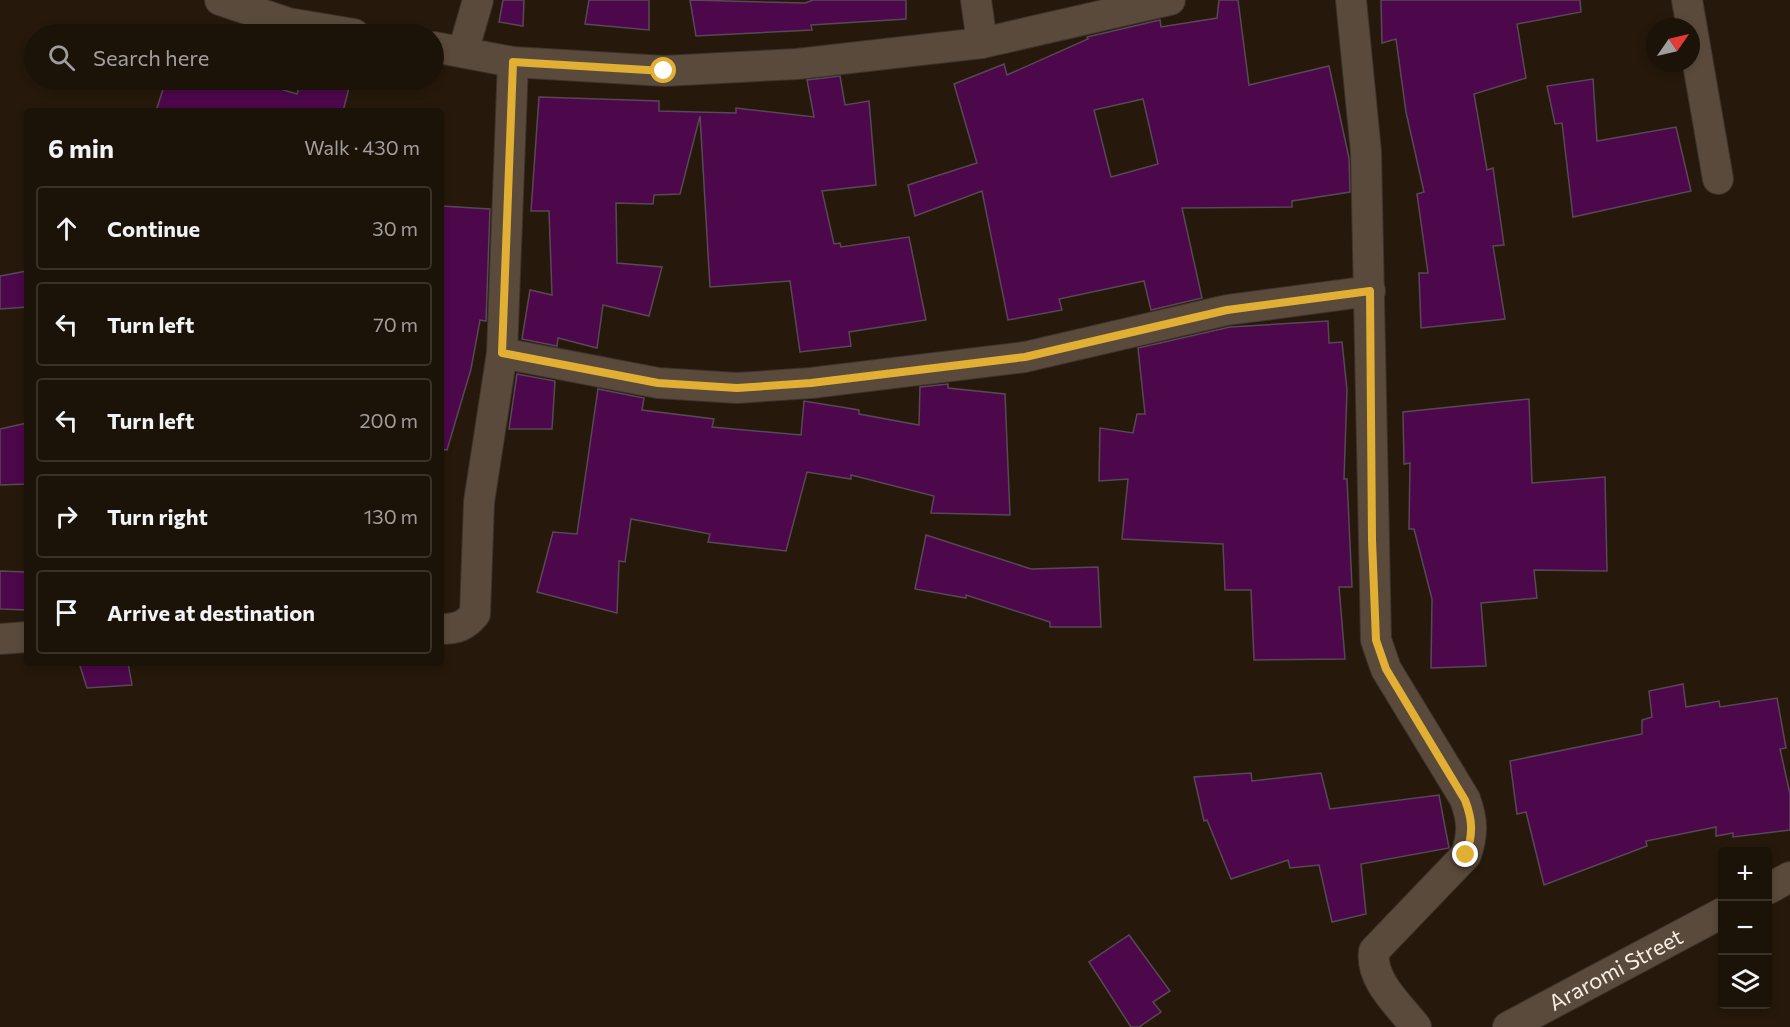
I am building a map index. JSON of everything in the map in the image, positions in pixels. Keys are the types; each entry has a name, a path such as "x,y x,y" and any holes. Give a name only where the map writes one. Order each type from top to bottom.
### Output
{"street":[{"path":"220,0 294,24"},
{"path":"463,52 478,0"},
{"path":"976,0 982,43"},
{"path":"444,49 513,62 664,71 797,64 982,43 1170,0"},
{"path":"1352,0 1366,152 1370,291 1372,540 1376,640 1386,669 1465,800 1472,818 1472,836 1466,855 1374,951 1373,962 1379,979 1416,1027"},
{"path":"1687,0 1718,179"},
{"path":"444,629 453,629 466,624 475,614 479,502 502,353 513,62"},
{"path":"502,353 658,383 737,388 811,383 1025,357 1227,310 1370,291"},
{"path":"0,639 24,637"},
{"path":"1772,886 1790,877"},
{"name":"Araromi Street","path":"1508,1027 1718,915"}],"building":[{"path":"503,0 524,0 523,26 499,22"},
{"path":"589,0 649,0 649,30 585,24"},
{"path":"690,0 805,3 813,0 906,0 906,19 811,25 812,30 696,36"},
{"path":"1219,0 1238,0 1249,85 1329,66 1349,158 1350,192 1292,201 1292,207 1182,208 1202,298 1151,310 1144,281 1059,299 1062,310 1008,320 982,191 915,216 908,185 977,163 954,84 1004,64 1007,75 1088,39 1087,37 1160,20 1161,27 1217,18","holes":["1143,99 1158,164 1111,177 1094,110"]},
{"path":"1381,0 1580,0 1581,12 1517,24 1526,78 1474,94 1487,170 1493,168 1504,245 1493,246 1505,319 1421,328 1419,273 1428,273 1417,194 1424,192 1406,112 1396,39 1382,43"},
{"path":"840,76 845,105 869,101 876,185 822,191 834,244 840,243 841,247 909,237 926,320 849,332 851,346 800,352 790,281 710,287 700,116 680,194 654,195 653,204 616,203 617,263 662,267 649,316 603,305 597,348 558,338 557,346 522,339 530,290 552,295 549,211 531,211 539,97 659,101 659,111 736,113 736,108 814,117 807,80"},
{"path":"1593,79 1597,141 1676,127 1691,191 1573,217 1562,123 1555,124 1547,86"},
{"path":"163,90 284,90 297,94 298,90 348,90 344,108 157,108"},
{"path":"444,206 490,209 486,321 480,320 471,369 447,450 444,450"},
{"path":"24,272 24,307 0,309 0,276"},
{"path":"1328,321 1329,343 1342,342 1347,390 1344,479 1347,479 1352,587 1339,587 1345,659 1254,660 1251,590 1225,590 1223,544 1122,539 1128,479 1099,481 1100,428 1133,433 1137,414 1145,414 1138,348 1230,327"},
{"path":"517,374 555,381 552,429 509,429"},
{"path":"948,384 948,388 1005,394 1010,515 931,513 934,496 851,475 851,479 807,472 786,551 708,542 710,534 631,519 625,562 619,561 617,613 537,592 553,532 577,534 598,389 644,398 642,410 714,419 712,427 801,435 804,401 859,410 859,414 919,425 920,387"},
{"path":"1529,399 1532,483 1605,477 1607,571 1534,570 1537,598 1481,603 1486,666 1431,668 1432,599 1414,529 1409,529 1410,463 1404,464 1403,412"},
{"path":"24,424 24,484 0,485 0,429"},
{"path":"926,535 1031,569 1098,567 1101,627 1050,627 1050,622 966,595 966,598 915,589"},
{"path":"0,571 24,572 24,610 0,609"},
{"path":"80,666 129,666 132,685 87,688"},
{"path":"1683,684 1686,707 1719,701 1720,707 1777,698 1786,748 1780,749 1790,794 1790,830 1733,837 1733,833 1716,836 1716,827 1646,841 1647,846 1544,885 1526,812 1517,814 1510,761 1642,734 1642,720 1652,717 1649,691"},
{"path":"1251,773 1252,781 1321,773 1330,809 1439,795 1449,848 1361,864 1366,914 1332,922 1319,865 1290,868 1288,860 1231,879 1207,820 1204,821 1194,777"},
{"path":"1129,935 1170,991 1153,1002 1161,1012 1139,1027 1131,1027 1089,962"}],"route":[{"path":"664,71 513,62 508,242 502,353 658,383 737,388 811,383 1025,357 1227,310 1370,291 1372,540 1378,652 1465,800 1472,818 1472,836 1466,855"}]}
